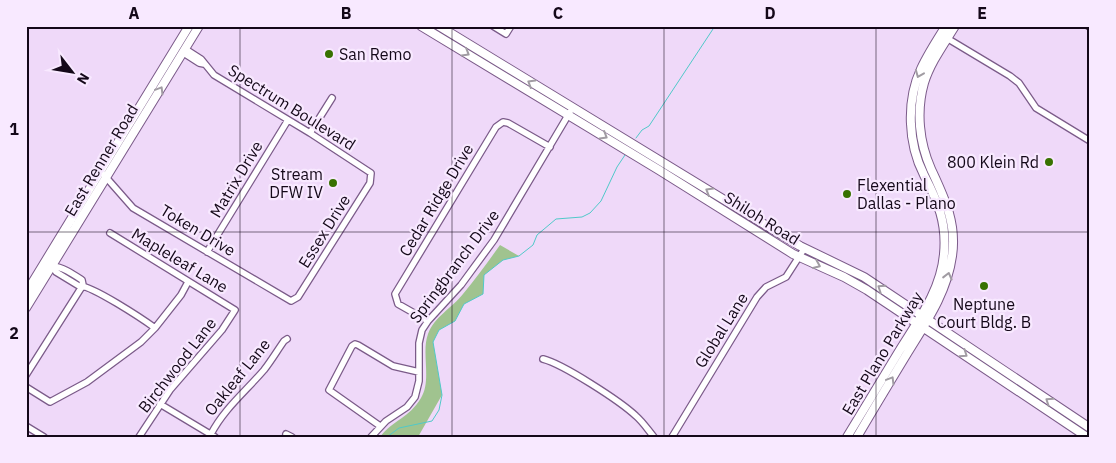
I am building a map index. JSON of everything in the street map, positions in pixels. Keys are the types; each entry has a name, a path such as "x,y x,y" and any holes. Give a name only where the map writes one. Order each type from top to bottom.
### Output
{"main road":[{"name":"East Renner Road","path":"26,308 48,264 180,48 189,26"},
{"name":"East Renner Road","path":"180,48 199,26"},
{"name":"Shiloh Road","path":"421,26 498,68 661,166 750,215 804,249 864,277 986,369 1087,437"},
{"name":"Shiloh Road","path":"438,26 448,29 498,68"},
{"name":"East Plano Parkway","path":"944,36 946,26"},
{"name":"East Plano Parkway","path":"857,437 873,403 922,321 940,275 949,235 933,190 917,160 913,146 916,82 921,68 944,36 955,26"},
{"name":"Shiloh Road","path":"661,166 744,223 800,257 844,277 991,361 1090,428"},
{"path":"744,223 750,215"},
{"name":"East Renner Road","path":"26,293 48,264"},
{"path":"986,369 991,361"},
{"name":"East Plano Parkway","path":"847,437 873,403"}],"street":[{"path":"493,26 506,34 511,26"},
{"path":"442,39 448,29"},
{"path":"944,36 1019,83 1036,108 1089,138"},
{"name":"Spectrum Boulevard","path":"180,48 185,54 204,64 214,75 369,171"},
{"path":"310,133 332,98"},
{"name":"Springbranch Drive","path":"371,437 380,426 411,403 417,390 420,335 428,321 461,285 482,258 516,206 570,112"},
{"name":"Matrix Drive","path":"207,252 288,120"},
{"name":"Cedar Ridge Drive","path":"428,321 398,304 395,294 496,127 503,122 508,123 550,147"},
{"name":"Essex Drive","path":"291,302 298,297 370,183 371,176 369,171"},
{"name":"Token Drive","path":"103,175 133,208 291,302"},
{"name":"Mapleleaf Lane","path":"110,233 235,310"},
{"name":"Global Lane","path":"672,437 756,297 766,287 786,278 804,249"},
{"path":"48,264 59,267 82,280 83,285 137,315 155,328"},
{"path":"26,387 50,402 87,382 128,353 155,328 181,295 188,282"},
{"path":"26,375 83,285"},
{"name":"Birchwood Lane","path":"139,437 170,390 222,330 235,310"},
{"name":"Oakleaf Lane","path":"213,436 229,407 264,370 287,339"},
{"path":"380,426 329,390 352,346 356,344 393,366 419,372"},
{"path":"543,358 622,404 636,415 654,437"},
{"path":"160,404 213,436"},
{"path":"26,426 44,437"}],"green space":[{"path":"500,245 519,256 503,260 484,275 483,294 464,304 455,321 439,330 433,342 442,395 418,437 380,437 406,415 421,398 426,383 426,341 434,323 463,294"}],"waterway":[{"path":"636,138 642,130 649,126 715,26"},
{"path":"387,437 399,428 432,421 439,410 442,395 433,342 439,330 455,321 464,304 483,294 484,275 503,260 519,256 533,245 537,235 556,219 582,217 590,213 601,201 617,167 625,155"}],"railway":[{"path":"1083,26 1090,30"}],"place":[{"name":"San Remo","path":"329,54"},
{"name":"800 Klein Rd","path":"1049,162"},
{"name":"Stream DFW IV","path":"333,183"},
{"name":"Flexential Dallas - Plano","path":"847,194"},
{"name":"Neptune Court Bldg. B","path":"984,286"}]}
